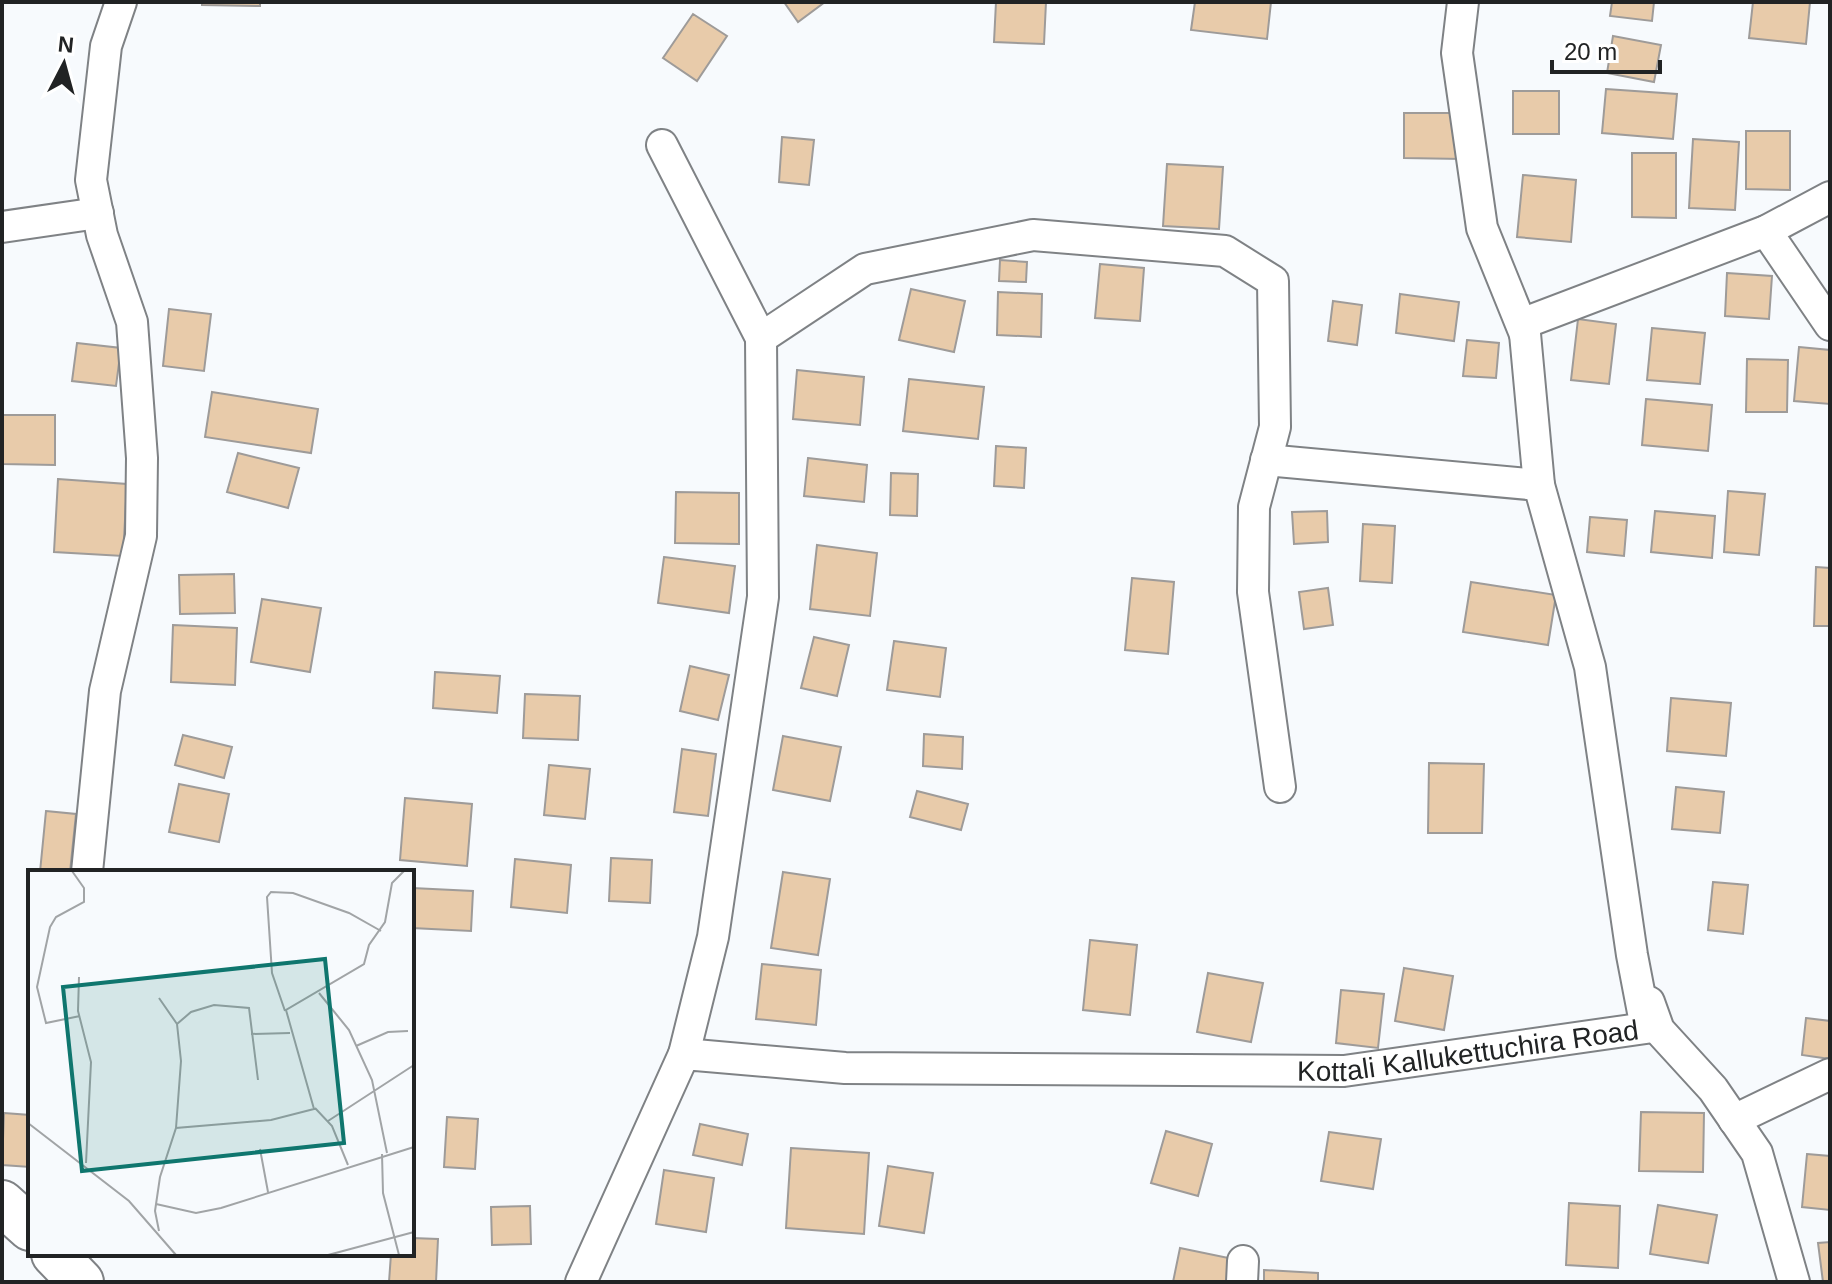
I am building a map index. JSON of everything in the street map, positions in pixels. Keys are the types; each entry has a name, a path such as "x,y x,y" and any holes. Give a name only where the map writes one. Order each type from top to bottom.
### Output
{"main road":[{"path":"2,1203 28,1226"},
{"path":"56,1256 81,1282"}],"street":[{"path":"87,870 105,691 141,536 142,458 132,322 102,235 91,180 106,46 121,2"},
{"name":"Kottali Kallukettuchira Road","path":"684,1054 845,1068 1344,1071 1646,1028 1632,955 1590,667 1539,485 1525,334 1482,228 1457,53 1463,2"},
{"path":"581,1282 684,1054 713,937 763,597 761,338 662,145"},
{"path":"1525,334 1524,323 1766,231 1830,197"},
{"path":"2,227 98,213"},
{"path":"1766,231 1830,325"},
{"path":"761,338 865,269 1033,235 1225,251 1273,281 1275,427 1254,507 1253,592 1280,787"},
{"path":"1266,460 1539,485"},
{"path":"1632,955 1659,1030 1713,1089 1757,1153 1794,1282"},
{"path":"1734,1120 1830,1074"}],"building":[{"path":"202,2 260,2 260,6 202,5"},
{"path":"784,2 825,2 798,22"},
{"path":"996,2 1046,2 1044,44 994,42"},
{"path":"1195,2 1271,2 1267,39 1191,30"},
{"path":"1612,2 1654,2 1652,21 1610,16"},
{"path":"1753,2 1810,2 1806,44 1749,38"},
{"path":"693,14 727,36 697,81 663,58"},
{"path":"1613,36 1661,45 1654,82 1607,73"},
{"path":"1606,89 1677,94 1673,139 1602,133"},
{"path":"1513,91 1559,91 1559,134 1513,134"},
{"path":"1404,113 1462,113 1462,159 1404,158"},
{"path":"1746,131 1790,131 1790,190 1746,189"},
{"path":"782,137 814,140 809,185 779,182"},
{"path":"1693,139 1739,142 1735,210 1689,208"},
{"path":"1632,153 1676,153 1676,218 1632,217"},
{"path":"1167,164 1223,167 1219,229 1163,226"},
{"path":"1523,175 1576,180 1571,242 1517,237"},
{"path":"1000,260 1027,262 1026,282 999,281"},
{"path":"1100,264 1144,268 1140,321 1095,318"},
{"path":"1727,273 1772,276 1769,319 1725,316"},
{"path":"911,289 965,301 954,352 899,340"},
{"path":"998,292 1042,294 1041,337 997,335"},
{"path":"1400,294 1459,302 1454,341 1396,333"},
{"path":"1333,301 1362,305 1357,345 1328,341"},
{"path":"169,309 211,314 204,371 163,366"},
{"path":"1578,319 1616,324 1609,384 1571,380"},
{"path":"1652,328 1705,333 1700,384 1647,380"},
{"path":"1467,340 1499,343 1496,378 1463,376"},
{"path":"77,343 121,348 116,386 72,381"},
{"path":"1799,347 1830,350 1830,404 1794,401"},
{"path":"1747,359 1788,360 1787,412 1746,412"},
{"path":"797,370 864,377 860,425 793,419"},
{"path":"909,379 984,387 978,439 903,431"},
{"path":"212,392 318,409 311,453 205,437"},
{"path":"1646,399 1712,405 1708,451 1642,445"},
{"path":"2,415 55,415 55,465 2,464"},
{"path":"996,446 1026,448 1024,488 994,486"},
{"path":"238,453 299,468 288,508 227,492"},
{"path":"808,458 867,465 864,502 804,496"},
{"path":"891,473 918,474 917,516 890,515"},
{"path":"58,479 127,484 123,556 54,552"},
{"path":"1728,491 1765,494 1759,555 1724,552"},
{"path":"676,492 739,493 739,544 675,543"},
{"path":"1327,511 1328,542 1294,544 1292,512"},
{"path":"1655,511 1715,516 1712,558 1651,552"},
{"path":"1590,517 1627,520 1624,556 1587,552"},
{"path":"1363,524 1395,526 1392,583 1360,581"},
{"path":"817,545 877,553 870,616 810,609"},
{"path":"664,557 735,566 729,613 658,603"},
{"path":"1816,567 1830,568 1830,626 1814,626"},
{"path":"234,574 235,613 180,614 179,575"},
{"path":"1132,578 1174,582 1168,654 1125,650"},
{"path":"1471,582 1556,595 1548,645 1463,632"},
{"path":"1328,588 1333,625 1304,629 1299,592"},
{"path":"262,599 321,608 310,672 251,662"},
{"path":"173,625 237,628 235,685 171,682"},
{"path":"814,637 849,645 837,696 801,688"},
{"path":"894,641 946,648 940,697 887,690"},
{"path":"690,666 729,675 718,720 680,711"},
{"path":"435,672 500,676 497,713 433,708"},
{"path":"525,694 580,696 578,740 523,738"},
{"path":"1671,698 1731,703 1726,756 1667,751"},
{"path":"924,734 963,737 962,769 923,766"},
{"path":"183,735 232,747 224,778 175,765"},
{"path":"783,736 841,747 830,801 773,790"},
{"path":"682,749 716,754 708,816 674,812"},
{"path":"1429,763 1484,764 1482,833 1428,833"},
{"path":"549,765 590,769 585,819 544,815"},
{"path":"179,784 229,794 219,842 169,832"},
{"path":"1676,787 1724,792 1720,833 1672,829"},
{"path":"917,791 968,804 961,830 910,817"},
{"path":"405,798 472,804 467,866 400,860"},
{"path":"46,811 76,814 70,870 40,870"},
{"path":"611,858 652,860 650,903 609,901"},
{"path":"515,859 571,865 567,913 511,907"},
{"path":"783,872 830,879 818,955 771,948"},
{"path":"1713,882 1748,885 1743,934 1708,930"},
{"path":"414,888 473,891 471,931 414,928"},
{"path":"1090,940 1137,945 1130,1015 1083,1010"},
{"path":"762,964 821,970 816,1025 756,1019"},
{"path":"1404,968 1453,976 1444,1030 1395,1021"},
{"path":"1208,973 1263,983 1251,1042 1197,1032"},
{"path":"1341,990 1384,994 1378,1048 1336,1043"},
{"path":"1806,1018 1830,1021 1830,1059 1802,1055"},
{"path":"1641,1112 1704,1113 1703,1172 1639,1171"},
{"path":"4,1113 28,1115 28,1167 2,1165"},
{"path":"447,1117 478,1119 475,1169 444,1167"},
{"path":"700,1124 748,1134 742,1165 693,1155"},
{"path":"1166,1131 1212,1144 1198,1196 1151,1183"},
{"path":"1329,1132 1381,1139 1373,1189 1321,1181"},
{"path":"791,1148 869,1153 864,1234 786,1228"},
{"path":"1807,1154 1830,1156 1830,1210 1802,1207"},
{"path":"888,1166 933,1173 924,1233 879,1226"},
{"path":"664,1170 714,1178 706,1232 656,1224"},
{"path":"1569,1203 1620,1206 1618,1268 1566,1265"},
{"path":"1658,1205 1717,1215 1708,1263 1650,1254"},
{"path":"530,1206 531,1244 492,1245 491,1207"},
{"path":"414,1238 438,1239 436,1282 389,1282 391,1256 414,1256"},
{"path":"1830,1242 1830,1282 1823,1282 1818,1243"},
{"path":"1180,1248 1243,1261 1239,1282 1173,1282"},
{"path":"1264,1270 1318,1273 1318,1282 1264,1282"}]}
